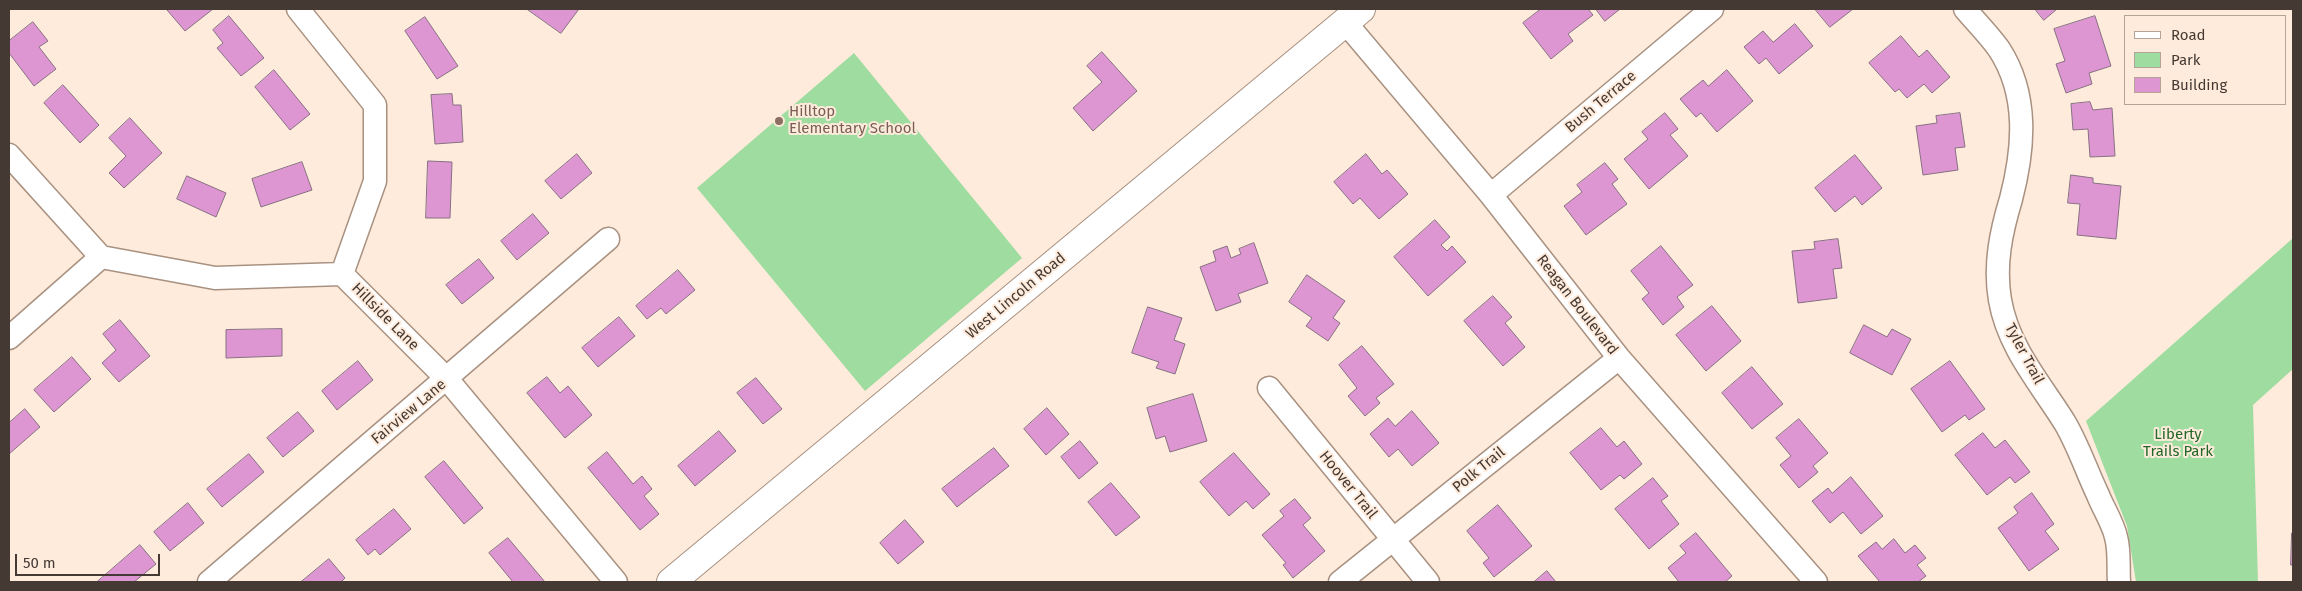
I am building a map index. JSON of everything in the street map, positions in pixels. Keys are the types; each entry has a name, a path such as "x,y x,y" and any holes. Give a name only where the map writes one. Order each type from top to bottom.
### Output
{"street":[{"path":"298,9 375,104 375,182 342,274"},
{"name":"Bush Terrace","path":"1491,195 1712,9"},
{"name":"Tyler Trail","path":"1965,9 1999,49 2015,82 2020,102 2022,141 2020,159 2004,223 1997,263 2004,317 2012,339 2024,360 2066,425 2116,537 2119,582"},
{"name":"Reagan Boulevard","path":"1353,15 1619,358 1816,582"},
{"name":"West Lincoln Road","path":"671,582 1353,15"},
{"path":"9,156 101,257 9,338"},
{"name":"Fairview Lane","path":"209,582 447,380 608,239"},
{"name":"Hillside Lane","path":"101,257 215,278 342,274 447,380 616,582"},
{"name":"Polk Trail","path":"1340,582 1619,358"},
{"name":"Hoover Trail","path":"1269,388 1428,582"}],"green space":[{"path":"854,53 1022,258 865,391 697,188"},
{"name":"Liberty Trails Park","path":"2293,238 2293,369 2253,405 2258,582 2136,582 2127,526 2086,421"}],"building":[{"path":"213,9 185,31 167,10"},
{"path":"527,9 579,9 561,33"},
{"path":"1541,9 1588,9 1593,15 1568,34 1573,41 1551,59 1523,23"},
{"path":"1596,9 1620,9 1605,21"},
{"path":"1815,9 1853,9 1830,27"},
{"path":"2035,9 2057,9 2044,20"},
{"path":"229,16 264,58 241,76 217,48 223,43 213,30"},
{"path":"2095,16 2111,66 2089,73 2092,84 2066,93 2056,64 2065,61 2054,29"},
{"path":"425,17 458,66 437,79 405,31"},
{"path":"33,22 48,41 39,47 56,69 34,86 9,53 9,41"},
{"path":"1795,24 1813,46 1779,74 1766,58 1759,64 1744,47 1763,31 1773,42"},
{"path":"1901,36 1919,57 1927,50 1950,77 1932,93 1924,84 1907,98 1899,89 1895,92 1869,63"},
{"path":"1102,52 1137,91 1093,131 1073,108 1102,82 1087,66"},
{"path":"274,70 310,114 290,130 255,87"},
{"path":"1727,70 1753,101 1717,132 1701,113 1696,117 1680,99 1703,80 1708,86"},
{"path":"63,85 99,125 80,143 44,103"},
{"path":"452,94 453,105 461,105 463,142 435,144 431,95"},
{"path":"2090,102 2093,110 2112,108 2115,156 2090,157 2088,129 2073,130 2071,104"},
{"path":"1665,113 1678,129 1670,135 1688,156 1649,189 1624,159 1648,139 1642,132"},
{"path":"1960,113 1965,147 1955,148 1958,170 1923,175 1916,126 1937,123 1936,116"},
{"path":"130,118 162,153 124,188 109,173 126,156 109,138"},
{"path":"577,154 592,173 561,199 545,181"},
{"path":"1366,154 1382,174 1387,170 1408,194 1379,219 1360,198 1353,204 1334,182"},
{"path":"1855,155 1882,188 1862,205 1855,196 1835,212 1815,188"},
{"path":"428,161 452,162 450,218 426,218"},
{"path":"302,162 312,190 261,207 252,179"},
{"path":"1605,163 1618,179 1612,184 1627,204 1586,235 1564,206 1582,192 1577,185"},
{"path":"2071,175 2093,178 2093,183 2121,186 2116,239 2077,235 2080,204 2068,203"},
{"path":"187,176 226,193 216,217 177,199"},
{"path":"533,214 549,233 517,260 501,241"},
{"path":"1435,220 1450,237 1441,245 1447,251 1452,246 1466,262 1428,296 1394,257"},
{"path":"1838,239 1842,268 1833,269 1837,298 1798,303 1792,251 1815,249 1814,242"},
{"path":"1254,243 1268,283 1238,294 1241,302 1216,311 1200,267 1216,261 1213,251 1227,246 1231,258 1241,254 1239,249"},
{"path":"1661,246 1693,285 1677,297 1684,307 1663,325 1642,299 1649,293 1631,271"},
{"path":"479,259 494,278 462,304 446,285"},
{"path":"678,270 695,290 666,314 661,308 647,319 636,306"},
{"path":"1307,275 1345,301 1333,318 1340,323 1328,341 1306,326 1312,318 1289,302"},
{"path":"1493,296 1512,317 1505,323 1525,347 1503,366 1464,321"},
{"path":"1712,306 1741,341 1706,371 1676,335"},
{"path":"1148,307 1182,318 1174,340 1185,344 1175,374 1156,368 1159,362 1132,353"},
{"path":"619,317 635,336 598,367 582,348"},
{"path":"120,320 150,356 119,382 102,363 116,350 103,334"},
{"path":"1864,325 1887,337 1892,329 1911,339 1892,375 1850,353"},
{"path":"282,329 282,356 226,358 226,330"},
{"path":"1362,346 1394,384 1376,398 1380,403 1365,416 1348,396 1357,388 1339,365"},
{"path":"72,357 91,379 54,412 34,390"},
{"path":"358,361 373,380 337,410 322,391"},
{"path":"1950,361 1985,409 1969,420 1965,415 1942,432 1911,389"},
{"path":"1752,367 1783,404 1752,429 1722,393"},
{"path":"547,377 560,393 568,386 592,415 565,438 527,393"},
{"path":"756,378 782,409 763,424 737,393"},
{"path":"1193,394 1207,441 1170,452 1165,436 1156,439 1147,408"},
{"path":"1047,408 1069,434 1046,455 1024,429"},
{"path":"25,409 40,427 9,454 9,423"},
{"path":"1412,411 1439,443 1412,466 1398,449 1389,457 1370,434 1388,418 1395,426"},
{"path":"298,412 314,431 283,457 267,438"},
{"path":"1799,419 1828,453 1813,466 1818,472 1799,488 1780,465 1791,456 1776,438"},
{"path":"1601,428 1617,447 1624,441 1642,464 1624,479 1620,475 1601,490 1570,453"},
{"path":"719,431 736,451 695,486 678,466"},
{"path":"1983,433 1995,448 2005,440 2030,472 2015,483 2010,477 1987,495 1955,455"},
{"path":"1080,441 1098,463 1079,479 1061,457"},
{"path":"994,448 1009,466 957,507 942,489"},
{"path":"607,452 633,484 642,476 652,489 644,496 659,514 640,530 588,468"},
{"path":"1234,453 1270,494 1253,509 1246,501 1229,516 1200,482"},
{"path":"249,454 264,472 222,507 207,489"},
{"path":"444,461 483,508 464,524 425,477"},
{"path":"1851,477 1883,516 1861,534 1843,512 1830,523 1812,501 1828,488 1832,493"},
{"path":"1653,478 1668,496 1661,501 1679,524 1649,549 1615,509"},
{"path":"1111,483 1140,517 1116,536 1088,502"},
{"path":"2032,493 2054,524 2045,531 2059,549 2029,571 1998,528 2018,513 2014,507"},
{"path":"1295,499 1311,518 1303,525 1325,551 1293,578 1283,565 1286,563 1262,535 1284,516 1280,511"},
{"path":"188,503 204,523 170,551 154,532"},
{"path":"1498,505 1532,546 1494,577 1483,563 1489,558 1467,531"},
{"path":"394,509 411,529 380,555 375,549 368,555 356,540"},
{"path":"905,520 924,542 898,564 880,543"},
{"path":"1696,533 1732,576 1725,582 1679,582 1668,568 1686,553 1680,546"},
{"path":"2292,533 2293,565 2291,565"},
{"path":"508,538 545,582 513,582 489,553"},
{"path":"1894,539 1905,553 1915,545 1926,558 1917,565 1926,576 1918,582 1880,582 1858,556 1876,542 1882,549"},
{"path":"140,545 156,564 134,582 97,582"},
{"path":"329,559 345,578 341,582 301,582"},
{"path":"1547,571 1556,582 1534,582"}],"place":[{"name":"Hilltop Elementary School","path":"779,121"}]}
